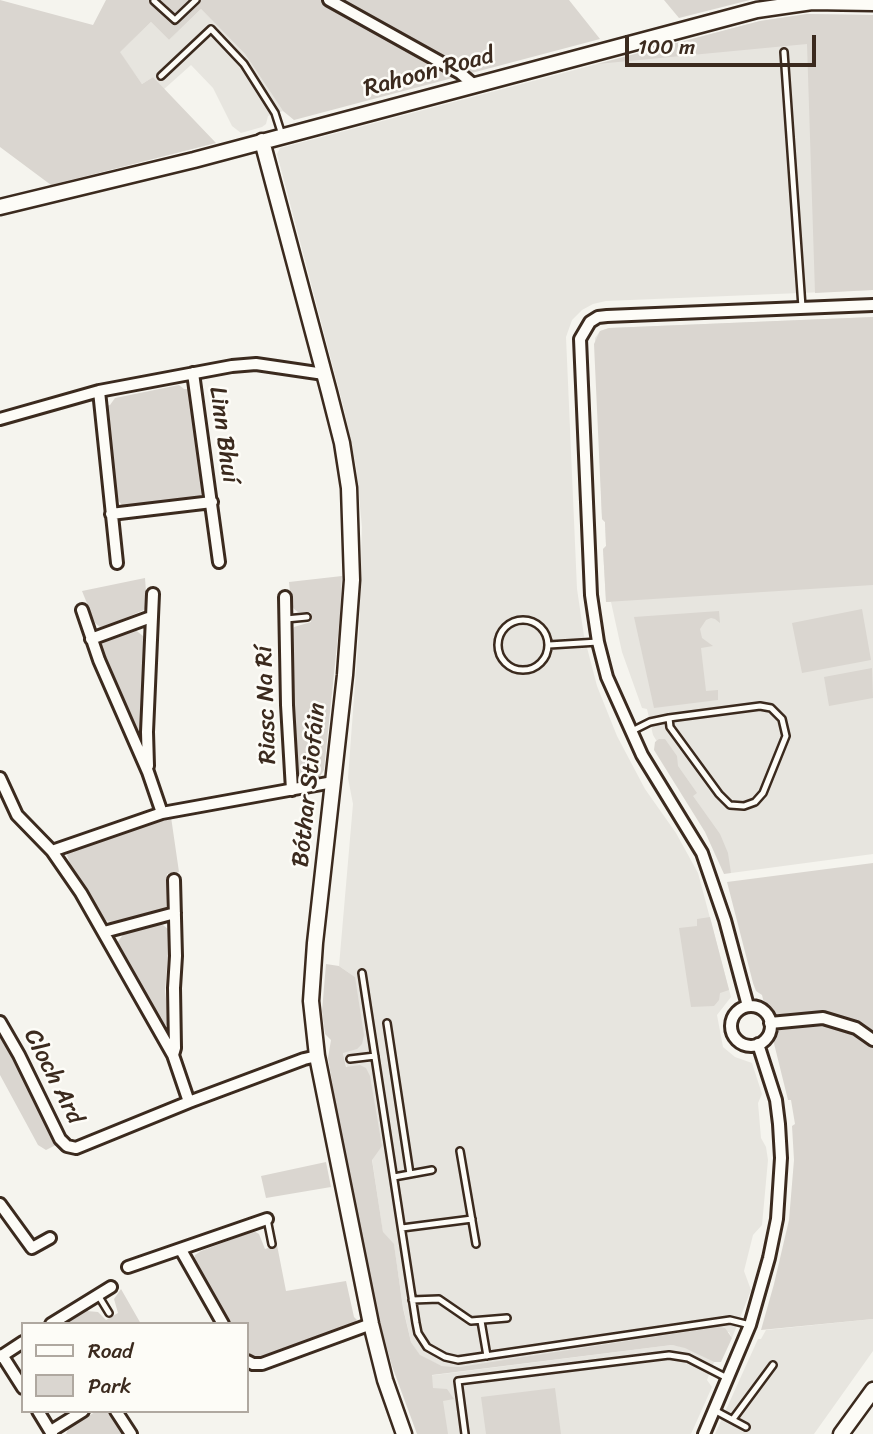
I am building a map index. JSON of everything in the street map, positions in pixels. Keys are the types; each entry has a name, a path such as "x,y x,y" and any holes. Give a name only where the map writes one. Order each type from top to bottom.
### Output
{"street":[{"path":"329,0 460,73 472,84"},
{"name":"Rahoon Road","path":"0,207 181,163 738,14 812,1 873,3"},
{"name":"Bóthar Stiofáin","path":"262,141 346,467 352,539 352,580 311,1001 317,1056 371,1324 385,1380 404,1434"},
{"path":"748,1006 721,907 702,853 654,777 630,732 611,690 598,642 591,595 580,338 583,330 598,317 873,305"},
{"name":"Linn Bhuí","path":"0,419 99,391 256,364 324,374"},
{"name":"Linn Bhuí","path":"193,373 219,562"},
{"path":"99,391 117,563"},
{"name":"Linn Bhuí","path":"111,514 212,502"},
{"path":"148,772 147,732 153,594"},
{"name":"Riasc Na Rí","path":"285,597 292,790"},
{"path":"82,610 91,639 148,772 162,813"},
{"path":"91,639 151,617"},
{"path":"0,779 17,816 52,851 104,932 173,1055 189,1102"},
{"name":"Riasc Na Rí","path":"52,851 162,813 333,782"},
{"path":"173,1055 174,880"},
{"path":"104,932 175,913"},
{"path":"748,1006 763,1010 771,1023 769,1033 752,1046 739,1042 731,1025 735,1014 748,1006"},
{"path":"771,1023 823,1018 856,1028 873,1040"},
{"name":"Cloch Ard","path":"0,1022 60,1139 68,1146 76,1148 189,1102 317,1056"},
{"path":"704,1434 716,1411 750,1325 777,1219 781,1158 776,1100 758,1044"},
{"path":"0,1204 32,1248 50,1238"},
{"path":"128,1267 267,1219"},
{"path":"181,1250 222,1322"},
{"path":"54,1322 111,1287"},
{"path":"248,1362 262,1363 371,1324"},
{"path":"21,1343 1,1356 21,1385"},
{"path":"841,1434 873,1390"},
{"path":"39,1413 52,1433 80,1413"},
{"path":"117,1413 131,1434"}],"lane":[{"path":"154,1 175,20 196,0"},
{"path":"161,76 211,29 244,64 275,113 282,135"},
{"path":"784,52 802,308"},
{"name":"Riasc Na Rí","path":"286,619 307,617"},
{"path":"520,619 537,623 547,636 549,645 543,660 537,666 522,670 506,664 498,650 498,642 505,626 520,619"},
{"path":"549,645 598,642"},
{"path":"630,732 650,722 669,718 765,706 777,712 786,727 783,747 763,793 755,802 744,806 730,805 670,727 669,718"},
{"path":"362,973 412,1300 418,1333 428,1347 445,1357 458,1360 730,1320 750,1325"},
{"path":"387,1023 410,1174"},
{"path":"350,1059 375,1056"},
{"path":"460,1152 476,1244"},
{"path":"394,1177 432,1170"},
{"path":"267,1219 272,1244"},
{"path":"402,1228 472,1219"},
{"path":"98,1295 108,1313"},
{"path":"412,1300 439,1299 471,1321 507,1318"},
{"path":"481,1321 486,1356"},
{"path":"465,1434 458,1381 669,1355 688,1358 729,1379"},
{"path":"733,1419 773,1365"},
{"path":"716,1411 746,1427"}],"shaded area":[{"path":"201,9 245,54 283,111 268,116 262,127 241,133 232,126 213,88 191,65 163,90 153,77 142,84 119,52 151,22 169,40"},
{"path":"807,14 873,15 873,290 606,301 582,310 572,320 566,337 577,589 584,636 597,686 617,736 645,789 676,833 698,873 731,997 717,1015 723,1047 735,1057 752,1063 762,1094 758,1103 761,1138 768,1160 762,1225 753,1235 744,1271 751,1290 732,1338 729,1332 459,1367 442,1366 420,1356 411,1342 394,1245 383,1233 372,1159 343,1053 355,977 339,966 353,804 348,778 359,631 362,527 356,466 344,409 277,154 280,148 597,64 760,21"},
{"path":"873,317 873,854 731,873 724,853 653,735 647,709 642,708 622,652 611,602 606,602 603,549 606,546 605,522 602,519 595,338 600,331 609,328"},
{"path":"873,1319 873,1351 814,1434 715,1434 758,1339 761,1339 766,1330"},
{"path":"672,1345 685,1347 714,1362 707,1380 712,1387 691,1434 438,1434 427,1376"}],"green space":[{"path":"0,0 93,25 106,0 569,0 600,39 294,120 283,111 245,54 201,9 169,40 151,22 120,52 142,84 153,77 216,143 51,185 0,147"},
{"path":"664,0 750,0 679,18"},
{"path":"807,14 873,15 873,290 815,293 807,44 597,64 760,21"},
{"path":"873,317 873,585 606,602 603,549 606,546 605,522 602,519 594,344 600,331 609,328"},
{"path":"179,385 190,389 204,492 197,499 159,505 122,505 116,498 106,406 115,398"},
{"path":"342,576 324,770 319,778 302,780 298,776 296,761 290,636 294,627 311,622 311,612 298,612 294,609 289,582"},
{"path":"145,578 147,605 144,610 109,625 100,627 95,623 82,591"},
{"path":"862,609 871,660 802,673 792,623"},
{"path":"719,611 720,623 711,618 706,620 700,629 702,638 713,646 701,648 706,691 718,690 718,700 654,708 634,617"},
{"path":"133,628 143,636 146,652 142,711 144,731 140,734 131,721 102,655 101,645 103,640"},
{"path":"872,668 873,698 829,706 824,677"},
{"path":"665,739 677,756 678,766 697,793 693,796 720,834 728,853 731,873 724,874 705,832 654,750 655,742"},
{"path":"171,817 179,872 167,874 166,908 111,922 105,921 67,855 77,848"},
{"path":"873,863 873,1319 761,1330 789,1220 794,1160 792,1126 795,1124 762,995 756,991 753,983 727,882"},
{"path":"710,917 729,990 720,993 714,1006 691,1007 679,928 697,926 697,919"},
{"path":"159,922 168,929 169,943 165,991 169,1023 164,1027 117,943 125,932"},
{"path":"326,964 339,966 355,977 364,1035 362,1044 357,1049 343,1053 346,1067 360,1065 366,1068 370,1076 382,1146 372,1160 383,1232 394,1244 403,1308 411,1342 420,1355 442,1366 459,1367 718,1327 725,1328 732,1338 721,1362 714,1362 672,1345 432,1375 433,1388 447,1389 454,1399 443,1401 448,1434 417,1434 392,1366 375,1305 337,1111 328,1058 331,1040 325,1034 322,1011"},
{"path":"0,1032 11,1049 56,1145 46,1150 38,1145 0,1075"},
{"path":"326,1162 331,1187 266,1198 261,1176"},
{"path":"254,1231 259,1234 265,1249 277,1245 286,1291 346,1281 357,1320 351,1325 254,1358 248,1355 248,1322 230,1322 193,1261 195,1255"},
{"path":"121,1289 140,1322 68,1322 87,1311 98,1312 106,1320 118,1313 114,1299"},
{"path":"555,1388 561,1434 486,1434 481,1397"},
{"path":"94,1413 109,1413 123,1434 66,1434 69,1427"}]}
